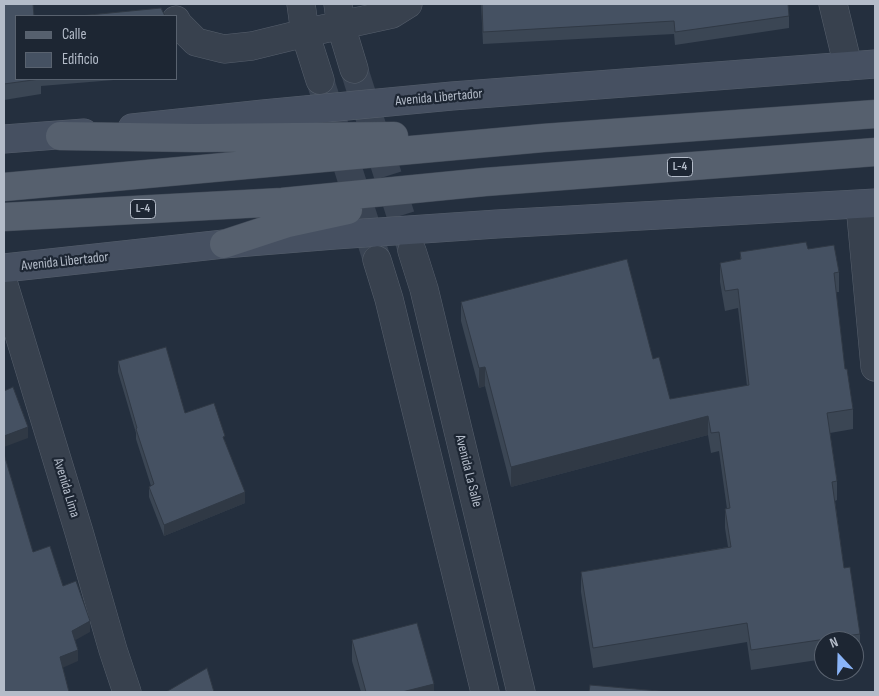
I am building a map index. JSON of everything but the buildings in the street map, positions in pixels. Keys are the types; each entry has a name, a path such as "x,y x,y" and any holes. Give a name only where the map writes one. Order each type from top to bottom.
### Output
{"main road":[{"name":"Avenida Libertador","path":"4,140 442,97 875,64"},
{"path":"4,187 543,138 875,114"},
{"path":"60,136 196,138 416,135 543,138"},
{"name":"L-4","path":"4,217 282,202 484,182 875,152"},
{"name":"L-4","path":"224,244 288,223 484,182"},
{"name":"Avenida Libertador","path":"4,268 335,234 868,204"}],"street":[{"path":"301,4 305,33 320,80"},
{"path":"178,24 196,42 224,49 252,46 305,33 340,15 392,14 408,4"},
{"path":"833,4 848,66"},
{"path":"340,15 354,69"},
{"path":"868,204 875,367"},
{"name":"Avenida La Salle","path":"412,251 424,289 521,692"},
{"path":"377,260 389,299 484,692"},
{"name":"Avenida Lima","path":"4,285 127,692"}],"tunnel":[{"path":"354,69 412,251"},
{"path":"320,80 377,260"}]}
